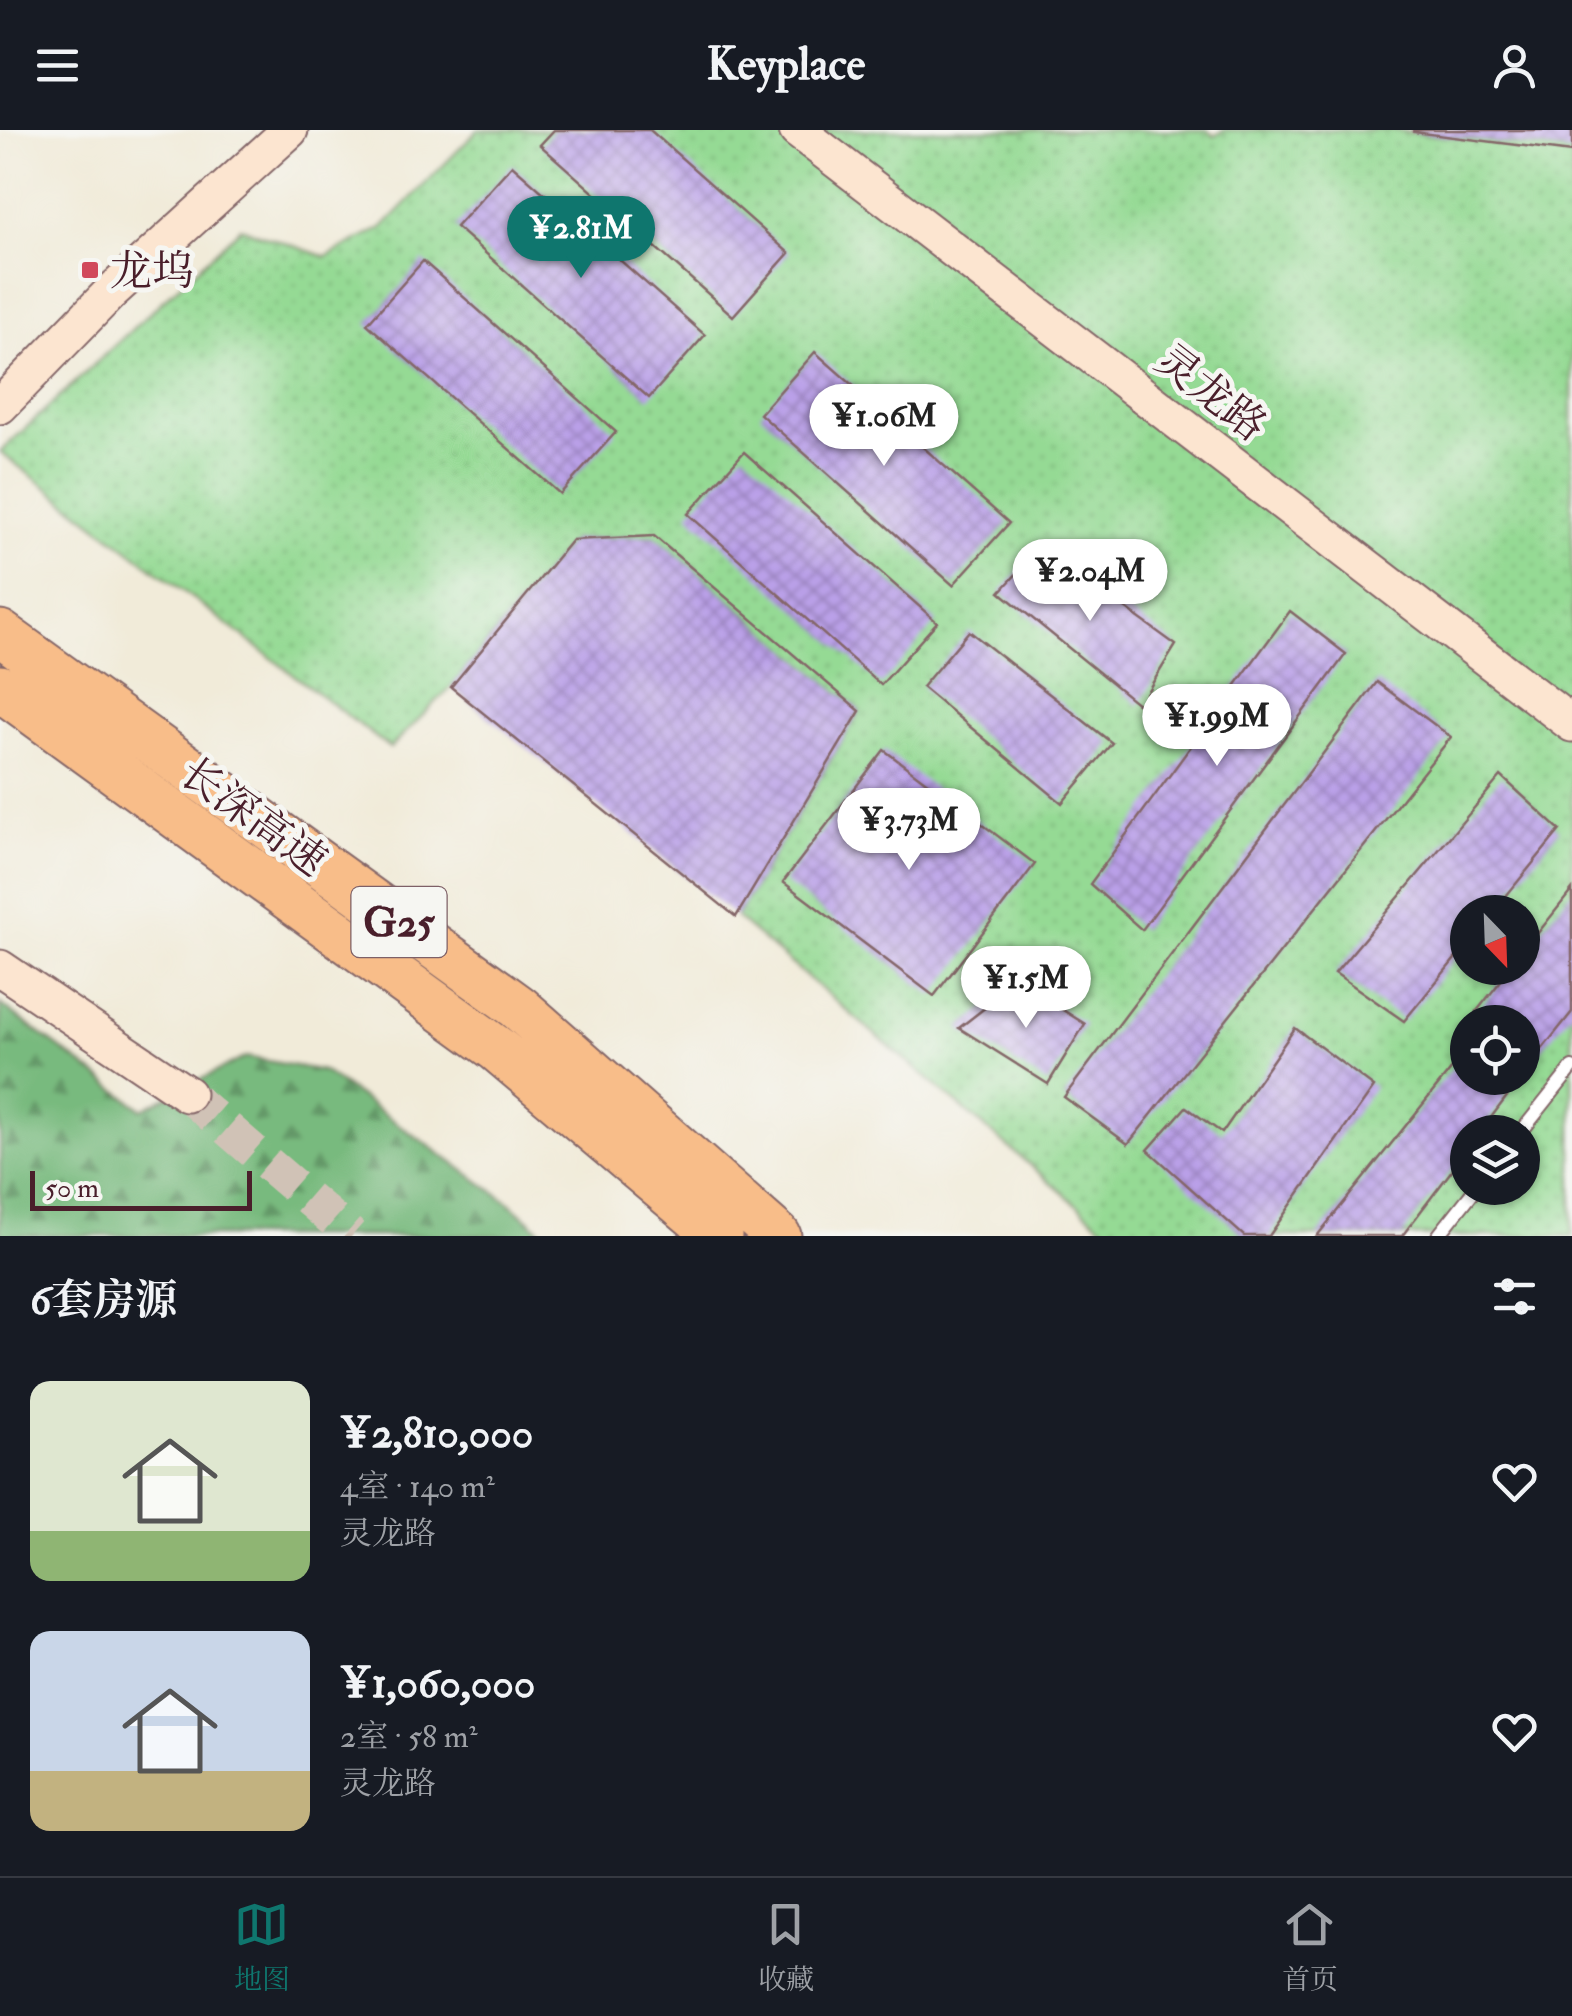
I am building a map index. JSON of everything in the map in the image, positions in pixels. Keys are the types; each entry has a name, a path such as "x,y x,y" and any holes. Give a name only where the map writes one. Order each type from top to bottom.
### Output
{"highway":[{"name":"长深高速","path":"0,633 518,1008 778,1236"},
{"name":"长深高速","path":"0,688 497,1049 719,1236"}],"street":[{"path":"0,406 111,292 290,130"},
{"name":"灵龙路","path":"797,130 1572,724"},
{"path":"0,968 187,1094"}],"lane":[{"path":"1534,1115 1572,1068"},
{"path":"1438,1236 1463,1205"}],"green space":[{"path":"478,130 1207,130 1214,136 1225,130 1393,130 1572,152 1572,1236 1114,1236 736,917 860,711 654,536 572,540 451,687 390,748 0,452 241,228 326,257 382,228"},
{"path":"0,1004 142,1109 246,1057 323,1071 510,1203 547,1236 0,1236"}],"building":[{"path":"554,130 650,130 789,253 733,316 540,145"},
{"path":"1572,130 1572,152 1413,132"},
{"path":"512,165 705,335 649,398 456,227"},
{"path":"423,261 616,432 560,494 367,324"},
{"path":"815,352 1009,523 953,585 760,414"},
{"path":"744,452 937,622 881,685 688,514"},
{"path":"654,536 860,711 736,917 451,687 572,540"},
{"path":"1041,547 1176,645 1139,705 1000,592"},
{"path":"1290,611 1346,654 1142,930 1090,884"},
{"path":"969,631 1112,743 1062,803 922,687"},
{"path":"1377,682 1451,737 1128,1144 1064,1097"},
{"path":"884,750 1035,864 934,996 783,882"},
{"path":"1501,776 1560,830 1507,895 1450,895 1450,965 1404,1021 1335,973"},
{"path":"1572,890 1572,1012 1540,1052 1540,1005 1482,1005 1498,985 1540,985 1540,930"},
{"path":"1018,982 1085,1024 1048,1084 959,1028"},
{"path":"1295,1028 1374,1087 1269,1236 1244,1236 1148,1150 1186,1107 1222,1133"},
{"path":"1450,1071 1450,1095 1508,1095 1493,1115 1450,1115 1450,1173 1402,1236 1317,1236"}],"tunnel":[{"path":"187,1094 352,1236"}],"place":[{"name":"龙坞","path":"90,270"}]}
